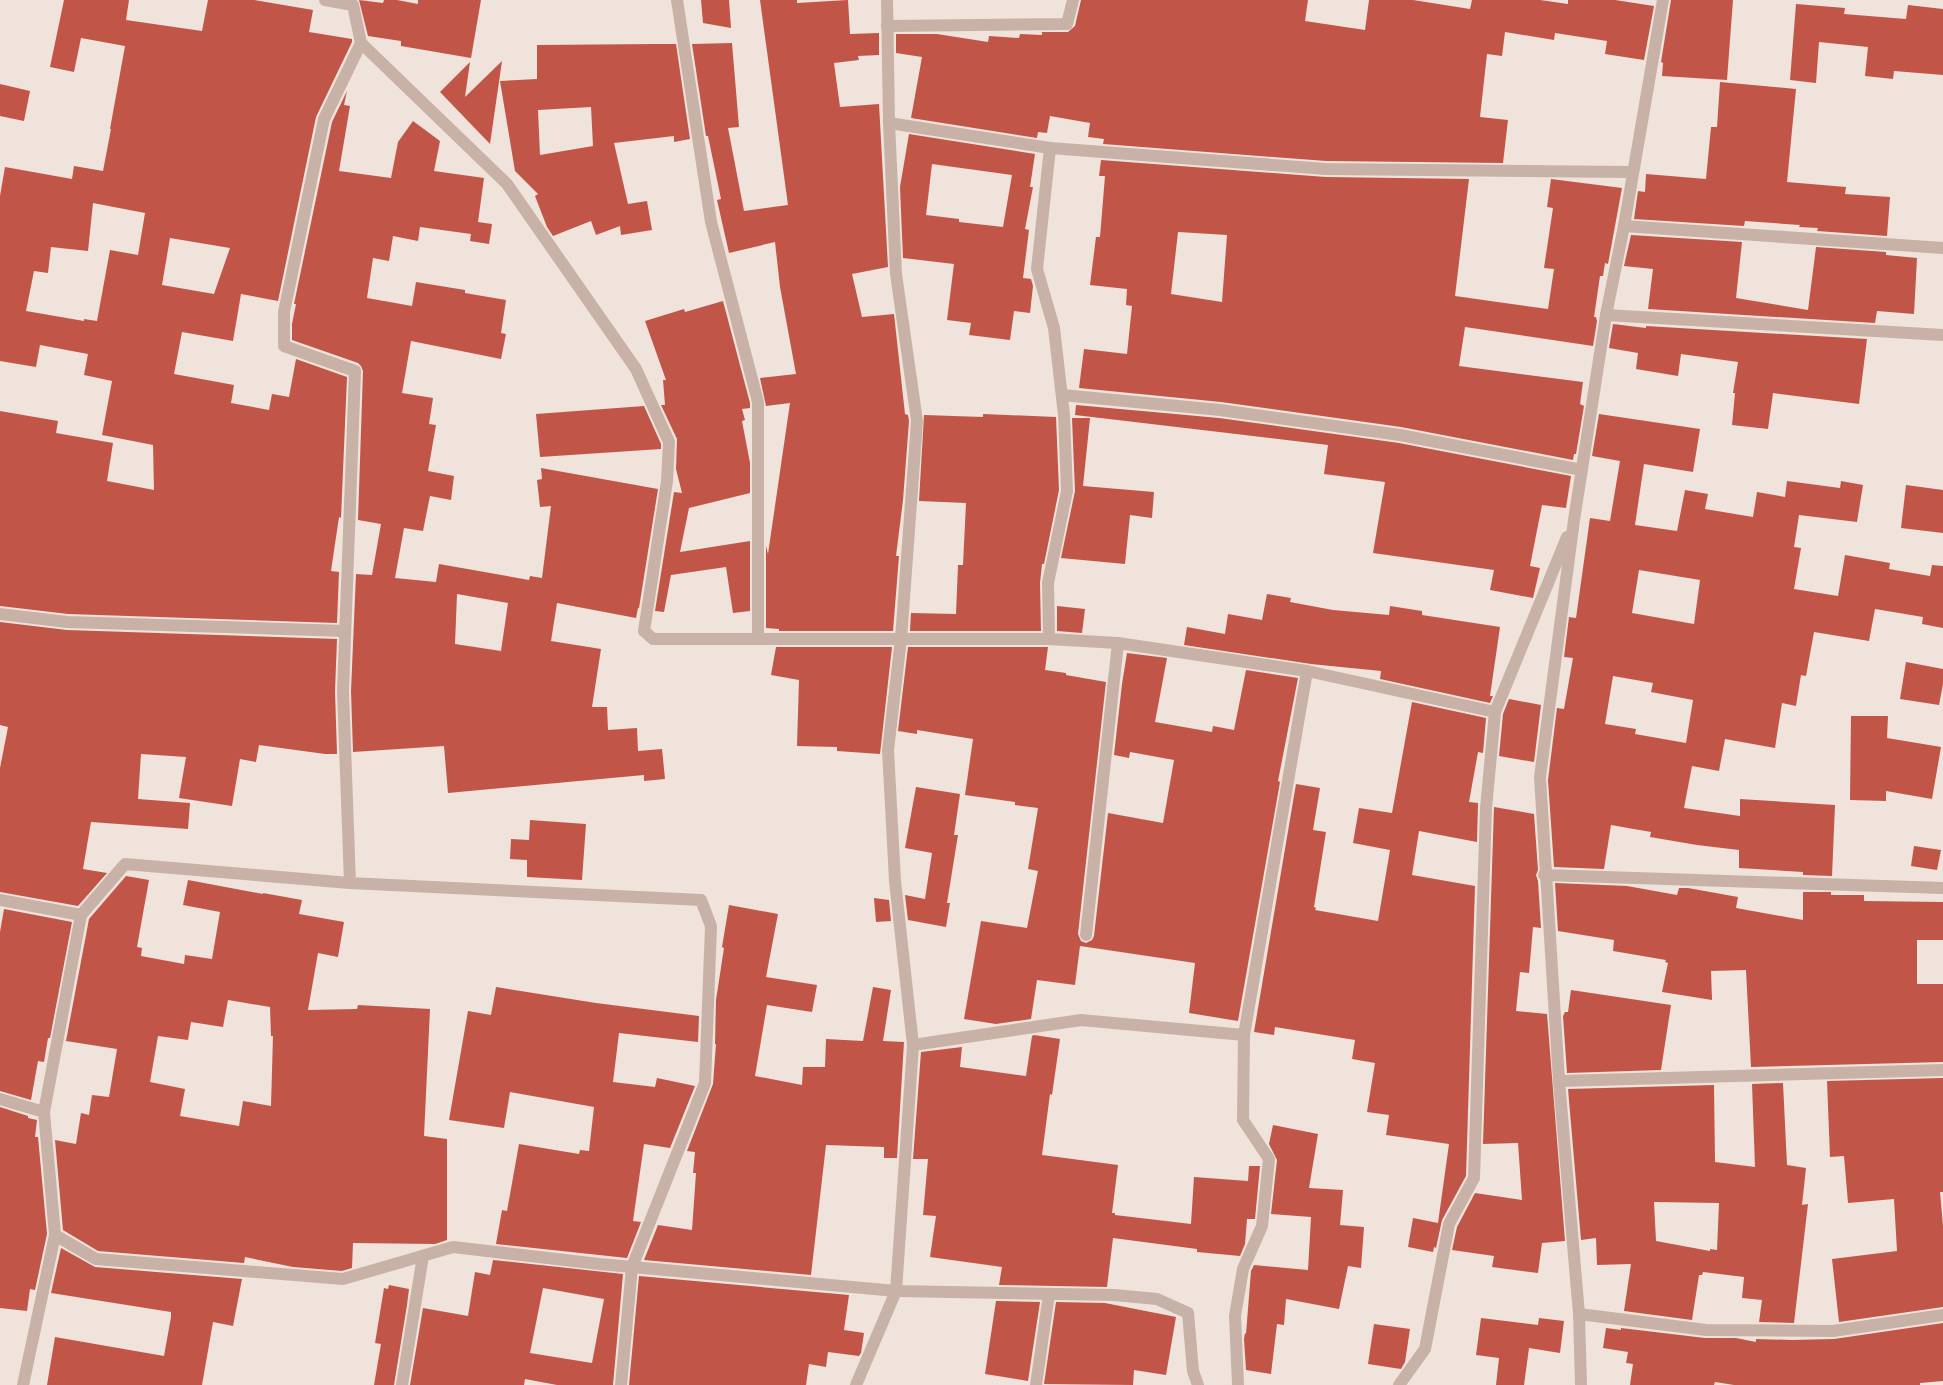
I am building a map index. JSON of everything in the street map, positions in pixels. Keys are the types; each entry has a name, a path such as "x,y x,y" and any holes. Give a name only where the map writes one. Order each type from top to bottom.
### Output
{"street":[{"path":"325,0 353,5 361,43 507,184 636,369 669,442 667,481 644,632 653,640 1049,639 1118,642 1307,671 1495,712"},
{"path":"677,0 711,222 758,402 758,639"},
{"path":"856,1385 896,1291 913,1045 895,881 888,750 901,639 916,421 896,274 889,124 887,0"},
{"path":"887,26 1067,24 1073,0"},
{"path":"1581,1385 1579,1314 1544,875 1540,777 1574,520 1606,315 1624,226 1632,172 1664,0"},
{"path":"350,883 343,691 355,371 284,346 284,312 324,119 361,43"},
{"path":"889,124 1050,148 1326,168 1632,172"},
{"path":"1049,639 1048,583 1067,490 1062,396 1054,328 1037,269 1050,148"},
{"path":"1624,226 1943,248"},
{"path":"1606,315 1943,335"},
{"path":"1062,396 1220,410 1390,434 1582,470"},
{"path":"1400,1385 1425,1348 1449,1224 1474,1178 1486,808 1495,712 1574,520"},
{"path":"0,614 67,622 345,632"},
{"path":"1086,935 1118,642"},
{"path":"1238,1385 1235,1316 1243,1269 1262,1226 1270,1159 1243,1120 1244,1035 1307,671"},
{"path":"23,1385 55,1235 44,1112 81,915 125,864 350,883 701,900 711,926 705,1083 632,1267 621,1385"},
{"path":"1544,875 1943,888"},
{"path":"0,900 81,915"},
{"path":"913,1045 1081,1020 1244,1035"},
{"path":"1559,1081 1943,1070"},
{"path":"0,1099 44,1112"},
{"path":"55,1235 96,1259 343,1279 453,1247 632,1267 896,1291 1114,1295 1157,1299 1188,1313 1193,1371 1198,1385"},
{"path":"402,1385 423,1256"},
{"path":"1036,1385 1048,1294"},
{"path":"1579,1314 1706,1330 1833,1331 1943,1315"}],"building":[{"path":"64,0 129,0 126,20 202,31 208,0 254,0 313,10 309,32 352,39 316,117 278,301 241,294 233,341 182,332 174,374 234,385 231,403 269,410 272,394 289,397 296,359 347,377 341,518 339,517 331,571 339,572 337,623 68,614 0,606 0,411 58,421 56,433 113,443 107,481 154,490 153,445 102,435 112,381 84,375 88,354 40,345 36,367 0,361 0,196 5,167 72,179 74,166 103,171 125,46 81,38 74,72 50,67","holes":["93,203 145,213 138,255 110,250 97,321 84,319 84,321 26,311 34,271 48,273 51,247 88,251","170,238 230,248 214,294 162,285"]},
{"path":"359,0 383,3 384,0 397,0 418,4 418,0 481,0 471,58 401,46 401,41 368,36"},
{"path":"701,0 729,0 731,28 703,23"},
{"path":"760,0 797,0 797,3 848,0 850,34 879,33 879,55 858,56 859,60 834,63 840,107 879,104 888,267 852,274 862,317 894,314 905,414 908,415 909,421 903,500 896,556 899,556 893,631 779,631 779,629 766,628 766,546 768,554 790,403 766,406 760,378 796,374 780,287 775,242 729,253 717,200 721,199 708,136 706,136 692,44 732,43 739,127 728,128 744,211 788,205"},
{"path":"1081,0 1308,0 1305,21 1365,30 1369,0 1413,0 1470,9 1472,0 1540,0 1568,4 1568,0 1615,0 1654,6 1644,60 1605,54 1607,41 1555,33 1554,40 1505,32 1502,56 1487,54 1480,117 1508,120 1503,163 1326,161 1103,144 1104,139 1088,137 1090,123 1050,116 1047,133 1038,132 1037,138 911,118 922,57 896,53 896,34 937,34 988,42 989,36 1019,38 1020,34 1042,35 1042,32 1068,32 1075,26"},
{"path":"1671,0 1733,0 1727,80 1662,76 1663,63 1661,62"},
{"path":"1796,4 1845,8 1844,14 1906,19 1908,5 1943,9 1943,75 1894,71 1893,79 1865,76 1868,47 1819,42 1816,83 1790,80"},
{"path":"676,44 690,139 674,142 674,136 614,143 628,204 647,201 652,230 621,235 620,226 596,235 591,221 553,236 547,227 535,196 538,194 515,171 500,81 537,79 537,45","holes":["591,107 593,146 540,155 538,110"]},
{"path":"502,61 490,144 440,92 470,62 465,97"},
{"path":"1720,82 1796,89 1787,182 1846,187 1845,194 1890,197 1887,236 1817,231 1818,228 1799,227 1800,225 1745,221 1744,226 1634,219 1638,191 1645,192 1646,174 1706,179 1711,127 1717,127"},
{"path":"0,84 30,91 24,121 0,116"},
{"path":"347,91 344,105 350,106 339,171 391,178 398,142 413,121 440,141 434,171 484,178 478,222 492,224 489,244 470,241 471,234 420,227 418,241 393,236 389,261 373,258 367,298 412,306 416,282 465,290 465,293 506,300 501,333 506,334 501,359 411,341 402,393 433,398 429,424 436,425 428,471 454,476 451,500 430,496 423,531 404,528 395,578 436,582 439,564 529,580 530,576 542,578 551,506 540,507 537,480 542,479 541,468 658,489 636,618 557,603 551,641 601,649 592,707 607,707 608,730 637,728 638,751 662,749 665,779 644,781 644,775 448,793 444,746 353,752 351,691 356,574 372,575 381,524 358,520 363,371 358,363 292,340 292,324 296,304 294,304 332,122","holes":["457,594 508,603 501,651 455,644"]},
{"path":"909,134 1035,154 1030,187 1033,187 1025,229 1029,230 1023,278 1031,279 1033,286 1030,313 1014,311 1010,340 969,335 971,323 947,320 954,264 903,258 900,187","holes":["932,164 1012,175 1003,227 959,222 959,219 926,215"]},
{"path":"1101,160 1326,177 1469,179 1455,296 1548,309 1554,269 1544,268 1553,208 1547,207 1551,179 1622,188 1608,264 1605,263 1603,276 1600,276 1594,317 1596,317 1597,321 1593,346 1465,327 1459,366 1583,382 1580,404 1584,406 1576,454 1574,454 1573,460 1401,427 1221,402 1079,388 1084,349 1127,354 1132,306 1126,305 1127,289 1090,285 1096,237 1100,237 1105,176 1099,176","holes":["1178,232 1227,235 1222,302 1171,294"]},
{"path":"1631,235 1742,242 1736,298 1808,310 1816,247 1886,252 1886,255 1917,258 1914,314 1877,311 1875,323 1648,309 1653,269 1624,266"},
{"path":"723,301 750,403 750,408 742,409 745,420 742,421 750,463 750,493 689,508 680,552 750,541 750,611 733,613 726,567 671,575 664,612 655,611 674,492 682,493 676,469 677,439 661,405 665,405 663,380 666,380 645,321 684,309 685,312"},
{"path":"1613,324 1646,328 1646,326 1867,339 1859,404 1773,393 1768,429 1732,425 1735,393 1733,393 1738,362 1681,354 1678,376 1636,369 1638,353 1609,348"},
{"path":"1076,405 1219,418 1399,443 1571,476 1566,508 1542,505 1530,566 1540,568 1533,598 1490,590 1494,570 1373,553 1385,482 1324,474 1328,445 1075,415"},
{"path":"644,406 661,444 661,449 540,457 536,414"},
{"path":"983,414 1056,417 1059,490 1044,564 1042,564 1040,583 1041,631 910,631 911,613 956,614 958,565 963,565 966,503 919,501 924,415 983,417"},
{"path":"1599,414 1700,429 1693,472 1644,464 1635,525 1677,531 1685,490 1708,494 1705,509 1753,517 1757,492 1785,497 1787,481 1840,488 1841,481 1863,485 1857,522 1799,515 1794,547 1801,548 1794,589 1838,596 1845,555 1890,563 1889,569 1930,576 1932,565 1943,566 1943,628 1922,624 1923,617 1875,609 1869,641 1814,632 1806,676 1801,675 1796,706 1782,703 1775,748 1725,739 1719,771 1692,766 1684,808 1740,816 1740,799 1835,805 1832,876 1739,868 1739,850 1650,837 1651,832 1611,825 1604,869 1554,867 1548,780 1557,708 1564,709 1573,658 1564,657 1569,617 1576,618 1590,518 1610,521 1620,461 1592,456","holes":["1639,570 1700,580 1694,624 1632,613","1613,676 1653,683 1651,692 1693,700 1686,743 1635,734 1636,729 1605,724"]},
{"path":"1072,418 1090,418 1083,486 1154,492 1152,518 1130,515 1125,564 1061,558 1075,491"},
{"path":"1906,485 1943,490 1943,533 1901,528"},
{"path":"1267,594 1291,598 1290,602 1333,610 1389,615 1390,606 1422,611 1422,615 1500,627 1490,696 1493,696 1490,703 1380,679 1381,671 1311,664 1184,645 1187,627 1225,634 1228,614 1262,620"},
{"path":"1057,606 1085,609 1082,633 1057,631"},
{"path":"0,622 67,630 337,639 335,691 337,754 259,745 256,762 240,759 232,806 179,798 186,757 141,754 138,799 190,803 188,829 91,822 83,869 107,873 78,906 0,892 0,768 8,727 0,725"},
{"path":"776,647 892,647 880,754 837,751 837,747 797,746 799,680 771,675"},
{"path":"908,647 1048,647 1045,670 1106,682 1078,934 1081,941 1086,943 1092,940 1094,936 1108,813 1163,823 1174,760 1130,752 1129,758 1114,755 1127,653 1167,658 1155,722 1212,732 1213,726 1234,730 1246,670 1298,678 1278,781 1280,782 1238,1021 1189,1013 1195,963 1080,946 1075,985 1037,980 1031,1019 996,1024 964,1019 981,921 1027,928 1038,871 1028,869 1038,808 1015,805 1015,802 965,795 973,739 917,730 917,734 898,731"},
{"path":"1906,662 1943,669 1943,684 1939,705 1900,699"},
{"path":"1509,699 1541,705 1534,762 1499,756 1503,714"},
{"path":"1412,702 1486,718 1483,753 1478,752 1469,802 1478,803 1477,842 1419,831 1412,875 1475,886 1466,1176 1442,1220 1436,1248 1434,1247 1433,1252 1408,1247 1413,1218 1438,1223 1449,1144 1386,1135 1389,1115 1367,1112 1375,1063 1352,1059 1355,1040 1275,1027 1274,1035 1254,1032 1296,784 1320,788 1313,830 1326,832 1315,910 1378,921 1390,850 1353,843 1359,808 1392,813"},
{"path":"1851,716 1888,716 1887,738 1941,747 1932,799 1886,791 1886,801 1850,800"},
{"path":"916,787 960,794 954,835 958,835 947,903 950,903 946,927 908,920 905,895 925,899 932,853 905,848"},
{"path":"1494,807 1534,814 1538,870 1536,875 1541,928 1533,927 1529,973 1520,972 1516,1011 1547,1014 1565,1241 1542,1243 1538,1273 1492,1267 1494,1256 1452,1250 1457,1227 1475,1193 1522,1200 1518,1143 1483,1144"},
{"path":"530,820 586,824 582,880 527,877 527,860 510,859 511,839 529,840"},
{"path":"1914,846 1941,850 1937,870 1911,866"},
{"path":"126,876 149,880 137,947 142,948 141,956 184,964 185,955 212,959 220,912 183,905 188,880 302,900 299,914 344,922 338,957 318,953 308,1010 357,1009 358,1005 430,1009 424,1136 447,1139 447,1240 435,1244 353,1243 352,1268 342,1271 293,1267 245,1257 244,1263 98,1251 63,1230 55,1140 76,1144 81,1113 89,1115 92,1095 109,1097 117,1049 66,1041 89,919","holes":["228,1000 270,1007 271,1036 273,1036 271,1106 243,1101 239,1126 180,1116 185,1089 150,1082 158,1036 188,1040 191,1022 223,1027"]},
{"path":"1555,883 1627,886 1677,895 1679,888 1688,888 1738,897 1736,908 1803,920 1803,892 1831,892 1831,895 1864,895 1864,901 1943,902 1943,940 1917,940 1917,984 1943,984 1943,1062 1751,1067 1746,970 1711,971 1712,1000 1662,992 1668,963 1665,962 1666,960 1613,951 1614,940 1558,931"},
{"path":"874,898 889,900 891,921 876,922"},
{"path":"729,905 778,914 766,977 817,985 812,1012 767,1005 755,1076 802,1085 803,1067 825,1067 826,1039 863,1041 873,987 891,990 883,1041 904,1042 897,1158 884,1158 884,1147 826,1145 811,1275 644,1260 658,1225 692,1230 696,1173 693,1173 695,1152 687,1151 713,1084 716,1044 716,1000"},
{"path":"4,909 72,922 50,1038 48,1038 44,1062 38,1061 31,1100 0,1091 0,932"},
{"path":"496,987 596,1003 699,1016 698,1042 619,1033 613,1082 655,1087 657,1078 695,1086 670,1148 644,1144 633,1221 641,1222 627,1258 496,1244 502,1210 507,1211 519,1144 579,1154 580,1150 589,1151 594,1107 510,1092 504,1128 449,1120 468,1011 491,1015"},
{"path":"1571,990 1671,1005 1661,1070 1567,1073 1563,1016 1565,1012 1568,1012"},
{"path":"1032,1036 1060,1039 1042,1155 1118,1165 1112,1213 1115,1213 1115,1215 1191,1224 1194,1177 1248,1181 1249,1166 1260,1166 1255,1219 1247,1219 1245,1244 1240,1256 1197,1252 1197,1249 1113,1238 1107,1287 999,1285 1002,1267 930,1257 936,1216 923,1215 928,1159 913,1159 921,1052 962,1047 960,1067 1026,1076"},
{"path":"1943,1078 1943,1192 1940,1192 1943,1226 1943,1307 1839,1322 1832,1259 1897,1251 1894,1199 1848,1203 1844,1156 1830,1157 1827,1081"},
{"path":"1783,1083 1787,1165 1806,1168 1802,1205 1808,1204 1794,1323 1759,1322 1762,1300 1742,1298 1744,1277 1703,1272 1702,1275 1699,1275 1692,1320 1624,1311 1631,1264 1597,1265 1596,1238 1581,1240 1568,1089 1714,1085 1715,1162 1755,1167 1752,1084","holes":["1654,1202 1719,1203 1717,1250 1710,1249 1710,1251 1656,1241"]},
{"path":"0,1107 37,1120 35,1137 38,1137 47,1234 35,1290 30,1289 27,1311 0,1308"},
{"path":"1273,1125 1318,1134 1309,1188 1343,1190 1340,1225 1364,1227 1361,1268 1348,1266 1339,1309 1286,1299 1284,1325 1277,1324 1271,1374 1246,1370 1244,1339 1251,1271 1254,1265 1308,1270 1311,1217 1271,1214 1277,1160 1269,1144"},
{"path":"61,1248 95,1267 242,1279 233,1326 213,1322 202,1385 47,1385 55,1337 164,1356 171,1317 171,1312 51,1293"},
{"path":"493,1260 623,1274 613,1385 557,1385 525,1379 524,1385 410,1385 423,1308 468,1316 475,1272 490,1275","holes":["543,1288 604,1299 592,1363 530,1353"]},
{"path":"639,1276 849,1295 844,1330 864,1333 861,1353 859,1356 828,1352 826,1367 809,1364 806,1385 629,1385"},
{"path":"389,1285 409,1289 407,1305 394,1385 374,1385 381,1344 375,1343 384,1288 388,1289"},
{"path":"996,1301 1040,1302 1028,1381 985,1374"},
{"path":"1056,1302 1105,1303 1176,1317 1166,1375 1134,1370 1133,1385 1044,1384"},
{"path":"1481,1318 1538,1325 1539,1318 1564,1321 1560,1353 1529,1348 1524,1385 1496,1385 1499,1358 1476,1355"},
{"path":"1943,1323 1943,1381 1920,1383 1920,1385 1734,1385 1715,1382 1714,1385 1630,1385 1633,1364 1626,1363 1628,1352 1603,1348 1606,1328 1621,1330 1621,1328 1705,1338 1736,1338 1756,1342 1756,1339 1834,1339"},
{"path":"1374,1324 1410,1329 1405,1362 1401,1369 1368,1364"}]}
